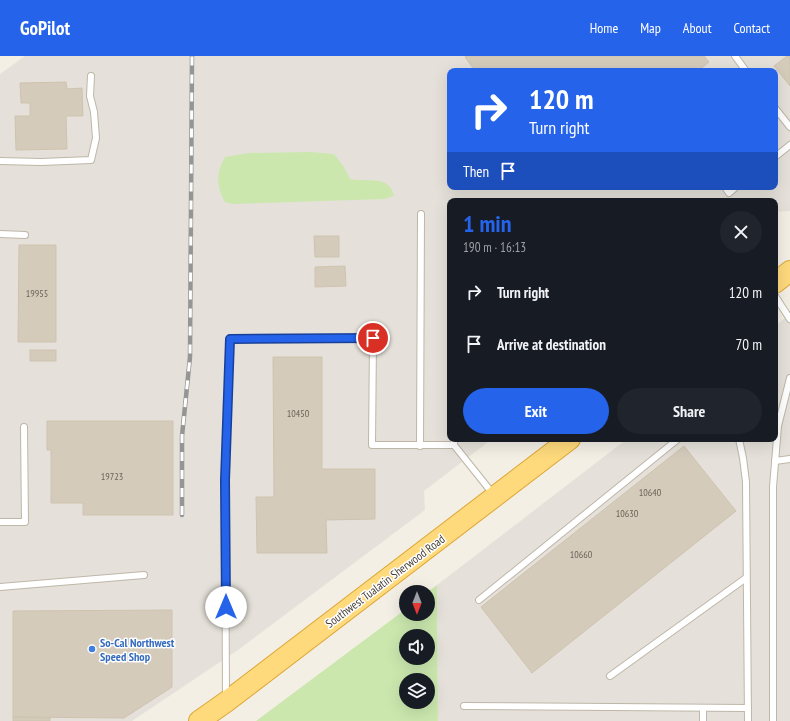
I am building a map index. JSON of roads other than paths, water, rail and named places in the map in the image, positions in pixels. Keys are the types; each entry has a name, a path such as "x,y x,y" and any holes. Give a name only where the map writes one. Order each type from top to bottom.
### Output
{"highway":[{"path":"778,280 790,271"},
{"name":"Southwest Tualatin Sherwood Road","path":"199,721 226,702 566,442"}],"lane":[{"path":"735,56 744,68"},
{"path":"0,162 91,160 96,138 94,112 90,96 91,76"},
{"path":"778,112 790,127"},
{"path":"778,155 790,145"},
{"path":"420,446 421,214"},
{"path":"0,234 24,235"},
{"path":"778,301 790,319"},
{"path":"226,702 225,480 230,339 373,338 372,445 420,446 454,442 495,496"},
{"path":"778,426 790,378"},
{"path":"0,522 25,522 24,427"},
{"path":"479,600 674,442"},
{"path":"739,442 743,458 746,482 748,721"},
{"path":"773,721 773,495 777,442"},
{"path":"775,461 790,459"},
{"path":"0,587 144,575"},
{"path":"610,676 746,578"},
{"path":"464,706 748,708"},
{"path":"703,708 703,721"}],"railway":[{"path":"182,515 182,436 190,357 192,56"}],"place":[{"name":"So-Cal Northwest Speed Shop","path":"92,649"}]}
